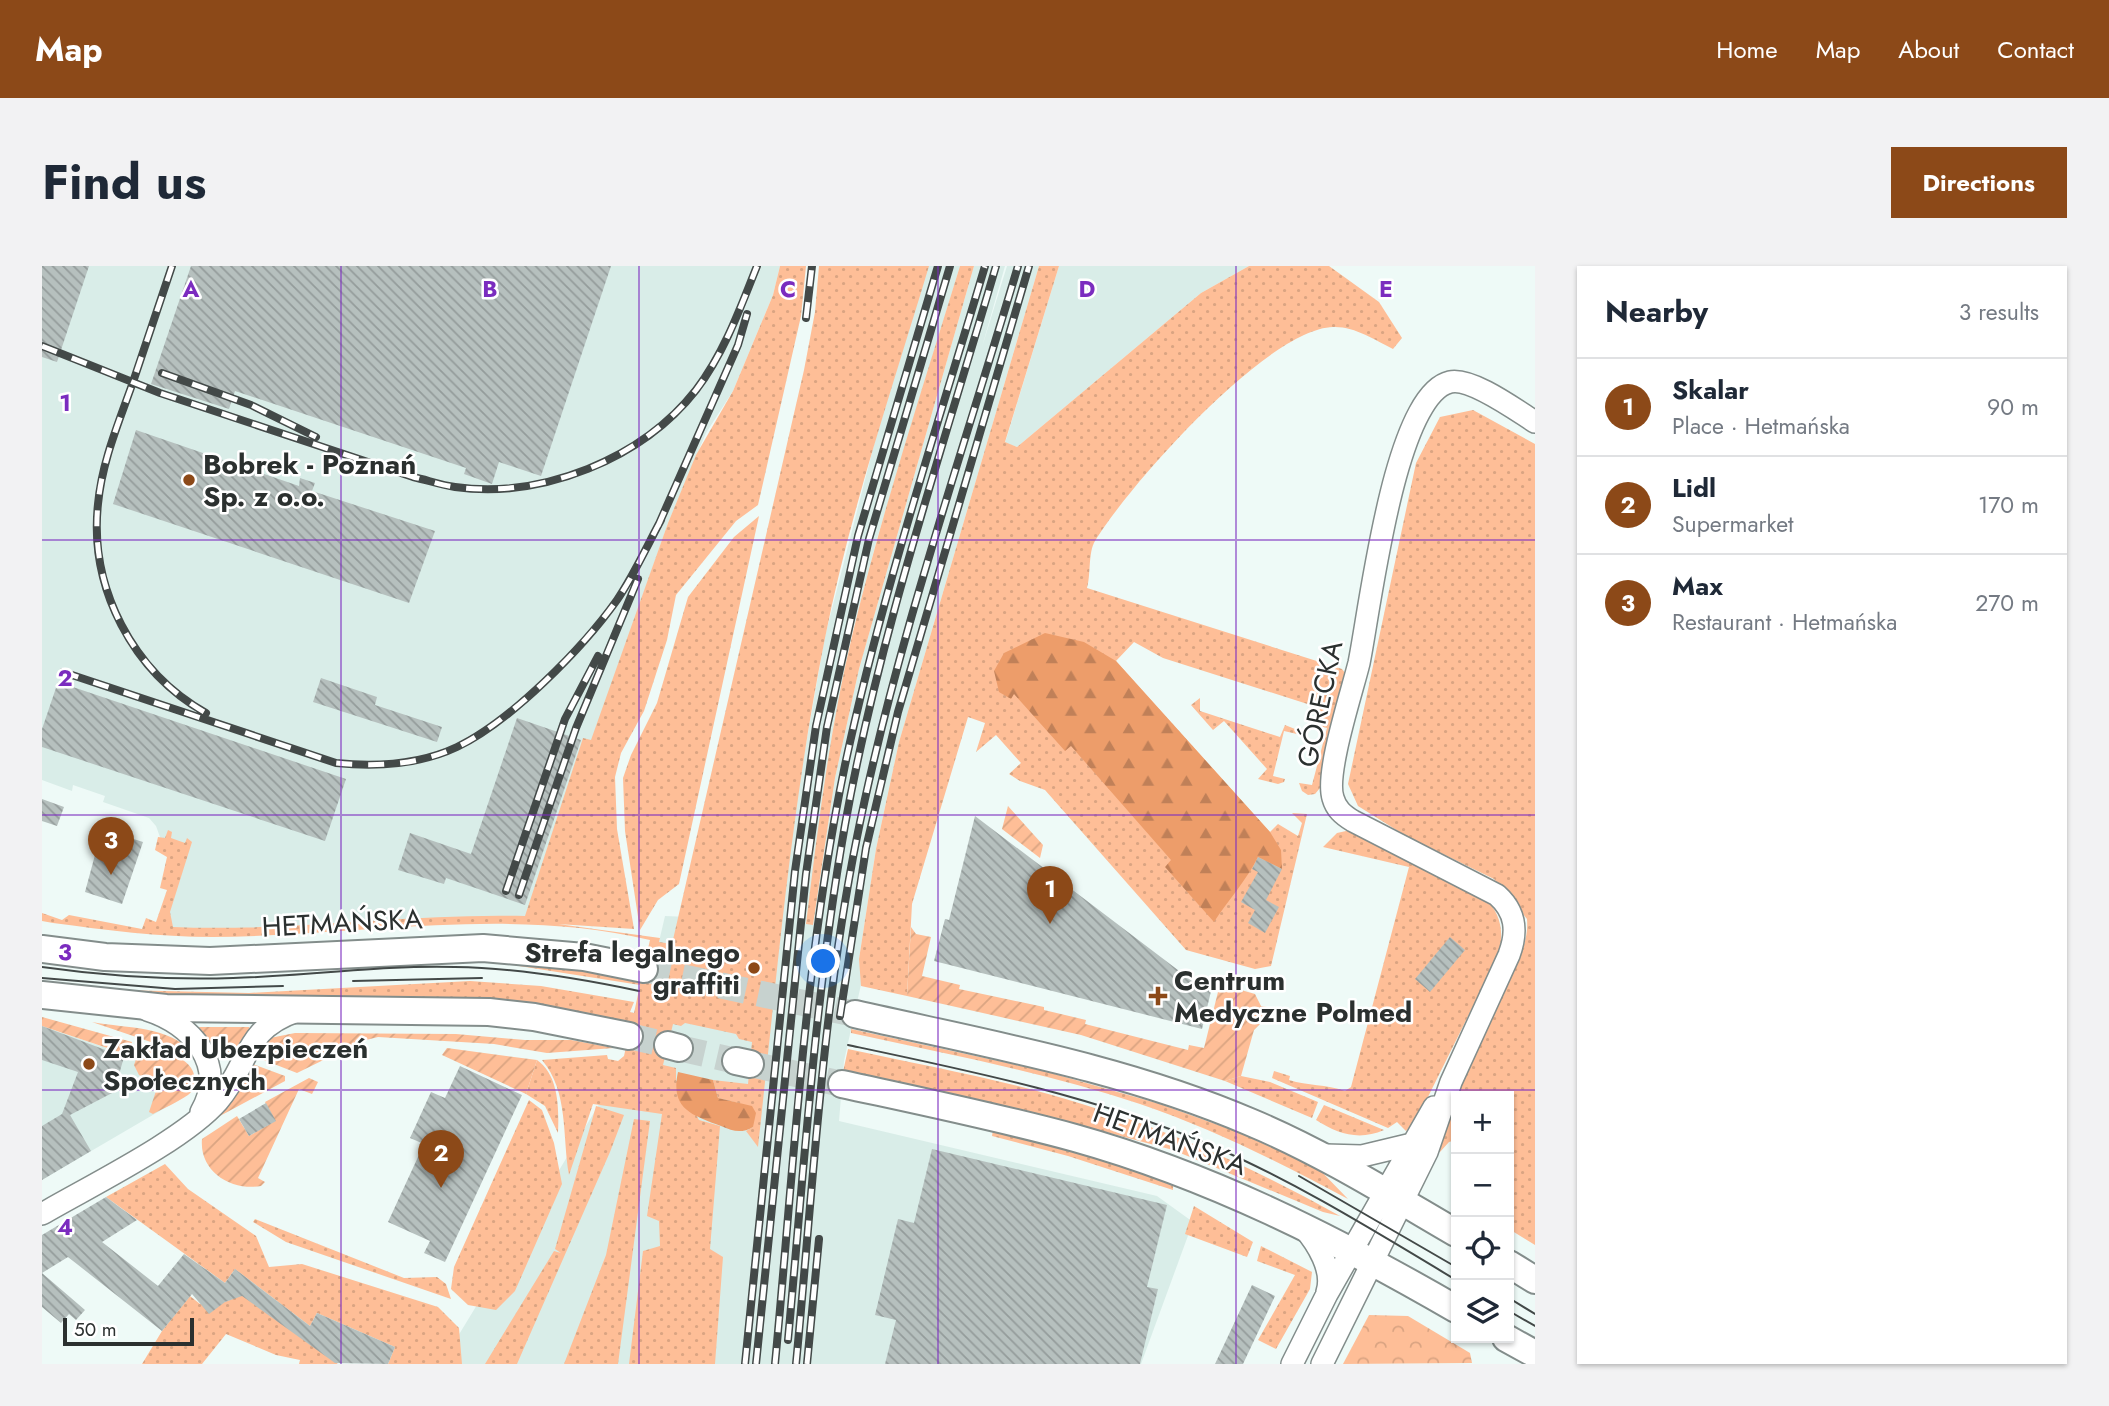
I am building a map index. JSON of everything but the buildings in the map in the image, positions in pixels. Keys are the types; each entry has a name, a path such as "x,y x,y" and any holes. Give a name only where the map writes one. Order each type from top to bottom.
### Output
{"main road":[{"name":"HETMAŃSKA","path":"42,948 106,957 211,961 483,948 584,957 644,969"},
{"path":"42,995 122,1005 196,1009 489,1012 554,1021 629,1036"},
{"name":"HETMAŃSKA","path":"855,1014 1114,1074 1248,1121 1320,1154 1451,1230"},
{"name":"HETMAŃSKA","path":"842,1084 1075,1138 1158,1166 1297,1222 1451,1306"},
{"path":"1514,1267 1535,1280"},
{"path":"1514,1342 1535,1354"}],"street":[{"name":"GÓRECKA","path":"1363,1256 1394,1197 1437,1126 1451,1082 1511,948 1515,932 1511,912 1503,901 1489,890 1342,813 1332,795 1332,775 1359,662 1395,475 1404,443 1419,410 1441,386 1458,382 1472,385 1535,422"},
{"path":"122,1005 153,1012 175,1021 200,1043 208,1062 210,1091 196,1119"},
{"path":"42,1214 196,1119 220,1099 258,1034 284,1016 307,1009"},
{"name":"GÓRECKA","path":"1394,1197 1412,1144 1451,1082"},
{"path":"1320,1154 1362,1156 1412,1144"},
{"path":"1292,1364 1330,1284 1325,1263 1310,1236 1297,1222"},
{"path":"1326,1294 1363,1256"},
{"path":"1322,1364 1363,1256"}],"shaded area":[{"path":"42,266 780,266 773,295 733,391 706,433 668,523 530,920 461,919 165,932 176,881 156,826 149,818 103,802 105,796 73,785 72,791 42,780"},
{"path":"928,266 960,266 877,539 852,634 833,730 806,924 813,924 835,778 859,669 974,266 1005,266 982,347 1007,266 1039,266 899,742 876,849 859,959 862,980 844,1061 839,1121 1157,1196 1193,1222 1141,1364 441,1364 606,1093 627,1079 665,916 781,921 789,841 825,636 876,437"},
{"path":"1059,266 1249,266 1201,293 1017,447 1005,443"},
{"path":"42,1026 195,1078 193,1089 45,1178 42,1174"}],"green space":[{"path":"780,266 806,266 801,316 758,505 736,521 676,595 667,640 644,711 621,753 615,777 617,829 634,929 558,924 660,938 659,942 672,944 804,370 815,312 819,266 929,266 859,497 825,638 794,828 758,1147 746,1131 753,1127 738,1103 718,1098 713,1080 748,1084 752,1042 739,1039 736,1034 685,1023 681,1026 673,1024 663,1065 676,1068 676,1080 699,1120 720,1126 710,1249 723,1257 715,1364 629,1364 643,1251 660,1246 659,1221 647,1216 662,1114 593,1104 569,1175 561,1100 551,1073 542,1060 607,1055 608,1059 618,1061 624,1056 631,1024 477,999 205,998 120,990 249,993 470,981 541,986 634,1002 630,1012 634,1013 640,985 519,966 516,962 599,973 640,983 650,940 597,930 488,924 192,937 53,923 42,921 42,913 62,920 69,915 142,929 146,918 156,922 167,890 160,888 167,857 155,850 158,837 165,838 168,830 172,832 171,838 185,843 187,838 192,842 170,912 173,927 261,927 437,917 525,916 583,738 591,740 668,523 696,455 733,391 773,295"},
{"path":"960,266 974,266 859,669 835,778 813,925 806,924 831,740 853,632 890,494"},
{"path":"1039,266 1059,266 1005,442 1017,447 1201,293 1249,266 1329,266 1379,302 1402,338 1393,349 1364,334 1341,327 1305,334 1273,353 1202,414 1137,484 1095,541 1091,551 1087,588 1342,669 1348,677 1320,788 1315,794 1308,795 1302,791 1299,783 1312,785 1327,728 1315,725 1320,708 1163,658 1134,642 1116,661 1270,832 1278,824 1298,836 1302,823 1292,813 1307,814 1271,966 1255,969 1186,950 1045,790 1009,774 1021,763 996,735 976,752 985,723 968,717 912,904 907,996 861,986 859,959 876,849 899,742"},
{"path":"1473,410 1535,444 1535,1245 1514,1232 1514,1091 1458,1091 1488,1019 1520,958 1527,932 1527,919 1494,879 1406,836 1358,806 1348,784 1416,463 1440,417"},
{"path":"759,516 679,884 658,900 640,930 625,831 623,778 631,755 657,703 688,597 734,537"},
{"path":"1045,633 1084,642 1116,661 1270,832 1281,850 1282,869 1258,857 1214,922 1165,867 1171,860 1071,746 1065,751 1014,694 1011,699 999,692 994,671 1004,653"},
{"path":"1200,698 1200,711 1280,737 1285,725 1295,729 1297,734 1284,731 1273,776 1285,779 1284,782 1278,784 1258,779 1267,769 1224,721 1213,730 1191,705"},
{"path":"1008,806 1043,845 1040,858 1002,829"},
{"path":"1356,832 1484,897 1495,910 1500,925 1501,941 1497,958 1417,1119 1406,1131 1397,1122 1388,1128 1272,1078 1274,1071 1290,1076 1289,1080 1296,1082 1345,1091 1351,1087 1409,867 1323,847 1337,833"},
{"path":"911,927 916,934 931,937 922,976 960,985 959,989 1044,1007 1044,1010 1086,1020 1085,1024 1188,1050 1189,1045 1204,1048 1220,984 1255,994 1261,1006 1267,1007 1263,1021 1254,1030 1241,1076 1225,1081 1081,1035 907,996"},
{"path":"42,1017 132,1042 128,1055 42,1026"},
{"path":"92,1022 160,1033 195,1054 186,1054"},
{"path":"199,1027 250,1029 235,1053 217,1052"},
{"path":"851,1029 1044,1071 1160,1104 1235,1131 1318,1168 1348,1199 1246,1147 1140,1104 1033,1073 851,1033"},
{"path":"295,1033 456,1034 525,1040 571,1040 614,1048 547,1053 494,1044 378,1037 362,1041 297,1073 256,1057 270,1038"},
{"path":"141,1045 182,1060 189,1065 195,1080 188,1095 153,1114 149,1112 159,1082 139,1075 134,1065"},
{"path":"447,1048 537,1060 526,1094 442,1055"},
{"path":"848,1049 1053,1095 1149,1126 1278,1183 1340,1216 1323,1212 1173,1150 1042,1115 843,1072"},
{"path":"537,1060 550,1074 554,1083 558,1103 558,1133 545,1106 526,1094"},
{"path":"253,1064 285,1076 285,1081 218,1117 237,1092"},
{"path":"678,1072 713,1080 718,1098 752,1106 756,1113 753,1127 741,1131 733,1130 686,1109 677,1094"},
{"path":"1241,1076 1270,1082 1318,1102 1312,1118 1225,1081"},
{"path":"309,1078 318,1082 312,1094 299,1089 258,1178 265,1182 261,1186 250,1187 229,1182 212,1170 202,1151 202,1139 237,1116 249,1136 275,1121 265,1102"},
{"path":"529,1100 542,1110 554,1143 562,1184 515,1291 496,1310 468,1305 451,1289 454,1267"},
{"path":"1324,1105 1384,1130 1357,1135 1332,1129 1316,1120"},
{"path":"596,1106 624,1115 610,1152 517,1364 485,1364 554,1251 561,1253 555,1249"},
{"path":"1451,1108 1451,1141 1440,1152 1435,1149"},
{"path":"634,1119 650,1121 618,1364 564,1364 606,1255"},
{"path":"993,1130 1129,1168 1173,1186 1173,1190 1068,1156 992,1136"},
{"path":"165,1164 188,1189 256,1236 269,1267 302,1264 438,1307 459,1328 462,1364 388,1364 395,1347 317,1313 310,1326 235,1269 225,1283 106,1197"},
{"path":"1194,1206 1253,1242 1247,1257 1185,1234"},
{"path":"255,1219 404,1278 437,1277 446,1284 451,1299 286,1242 253,1222"},
{"path":"1261,1246 1312,1272 1310,1289 1276,1349 1258,1340 1295,1275 1257,1261"},
{"path":"242,1295 338,1364 299,1364 300,1360 276,1355 226,1334 202,1364 142,1364 162,1331 190,1296 200,1304 225,1302"},
{"path":"1369,1315 1408,1316 1470,1353 1472,1363 1343,1364"}],"tunnel":[{"path":"644,969 855,1014"},
{"path":"629,1036 668,1045"},
{"path":"679,1048 736,1061"},
{"path":"750,1064 842,1084"}],"tram line":[{"path":"42,967 137,977 185,978 261,977 427,967 478,968 548,974 639,991"},
{"path":"42,978 175,989 283,986"},
{"path":"353,981 482,978"},
{"path":"848,1045 1031,1086 1166,1128 1242,1159 1273,1175 1335,1208 1451,1277"},
{"path":"1299,1176 1451,1264"},
{"path":"1514,1301 1535,1314"},
{"path":"1514,1314 1535,1326"}],"railway":[{"path":"172,266 107,457 100,488 97,535 101,566 121,625 137,651 157,675 180,696 206,713"},
{"path":"42,346 160,393 413,477 455,487 522,487 588,469 648,436 674,414 696,390 715,361 757,266"},
{"path":"806,318 812,266"},
{"path":"745,1364 795,871 816,726 858,536 938,266"},
{"path":"756,1364 806,874 827,727 869,539 950,266"},
{"path":"775,1364 810,989 819,914 845,765 892,576 985,266"},
{"path":"788,1340 818,1017 845,825 893,613 996,266"},
{"path":"796,1364 827,1033 857,837 910,621 1018,266"},
{"path":"840,1016 866,848 898,712 1029,266"},
{"path":"658,526 738,345 747,314"},
{"path":"162,373 251,405 316,437"},
{"path":"63,672 336,763 367,765 428,758 457,747 500,720 565,661 617,600 661,520"},
{"path":"519,895 576,728 638,579"},
{"path":"506,891 565,719 598,656"},
{"path":"807,1364 819,1239"}],"place":[{"name":"Bobrek - Poznań Sp. z o.o.","path":"189,480"},
{"name":"Max","path":"111,875"},
{"name":"Skalar","path":"1050,924"},
{"name":"Strefa legalnego graffiti","path":"754,968"},
{"name":"Centrum Medyczne Polmed","path":"1158,996"},
{"name":"Zakład Ubezpieczeń Społecznych","path":"89,1064"},
{"name":"Lidl","path":"441,1188"}]}
